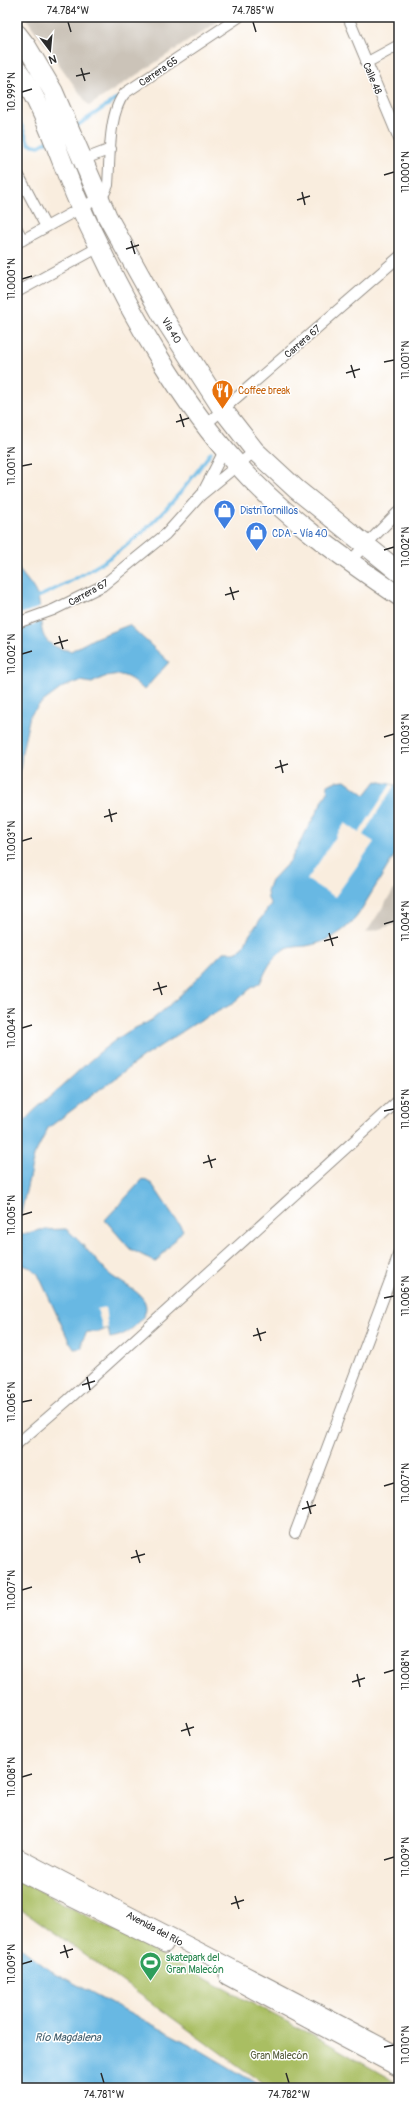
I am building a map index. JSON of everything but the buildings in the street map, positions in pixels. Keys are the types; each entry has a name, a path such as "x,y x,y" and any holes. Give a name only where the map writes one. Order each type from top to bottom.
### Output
{"highway":[{"name":"Vía 40","path":"17,34 27,46 54,91 99,198 162,315 223,410 255,451 296,489 399,572"},
{"path":"17,69 45,120 81,208 99,246 142,326 205,425 238,465 287,513 349,562 399,596"}],"main road":[{"name":"Avenida del Río","path":"17,1856 176,1940 298,2000 399,2055"},
{"name":"Avenida del Río","path":"17,1872 240,1983 399,2069"}],"street":[{"name":"Carrera 65","path":"99,198 105,192 108,185 115,114 120,98 125,93 239,17"},
{"name":"Calle 48","path":"348,17 366,63 398,134"},
{"path":"366,63 399,45"},
{"path":"82,158 105,153 111,149"},
{"path":"17,172 46,227"},
{"path":"17,229 20,241 99,198"},
{"path":"17,292 99,246"},
{"name":"Carrera 67","path":"205,425 399,257"},
{"name":"Carrera 67","path":"201,495 225,449"},
{"name":"Carrera 67","path":"17,623 53,610 102,586 166,534 201,495 255,451"},
{"path":"349,562 399,511"},
{"path":"17,1444 399,1100"},
{"path":"295,1533 392,1278 399,1252"}],"shaded area":[{"path":"25,17 225,17 89,106"},
{"path":"399,882 399,923 366,933"}],"green space":[{"name":"Gran Malecón","path":"17,1879 329,2044 399,2084 399,2088 269,2088 30,1915 17,1908"}],"water":[{"path":"17,567 38,598 42,632 45,639 50,644 71,651 95,638 129,625 169,662 144,690 132,679 126,676 114,675 107,676 92,683 80,681 63,687 40,704 30,715 22,752 17,797"},
{"path":"345,780 365,795 376,781 399,786 399,848 358,915 342,931 328,939 306,946 293,947 283,951 276,956 260,983 250,989 234,1003 194,1024 143,1057 48,1128 34,1156 17,1231 17,1133 26,1119 100,1052 126,1033 153,1019 189,987 223,952 235,952 243,948 248,937 271,904 268,899 267,891 270,882 290,861 327,793 328,785 336,781"},
{"path":"143,1179 152,1184 183,1230 156,1262 130,1249 105,1220"},
{"path":"66,1229 107,1272 137,1292 143,1298 146,1305 145,1313 139,1322 126,1333 110,1338 108,1328 99,1332 87,1332 82,1341 82,1348 74,1349 38,1274 31,1268 17,1263 17,1236 40,1230"},
{"name":"Río Magdalena","path":"17,1945 49,1970 195,2047 264,2088 17,2088"}],"pier":[{"path":"41,607 42,621 17,630 17,615"},
{"path":"391,784 394,786 363,835 374,842 335,897 307,880 345,823 359,833"},
{"path":"105,1307 108,1328 103,1329 97,1309"}],"waterway":[{"path":"75,127 118,98"},
{"path":"17,115 29,144 39,146 48,141"},
{"path":"38,597 92,569 136,538 174,500 211,452"}],"place":[{"name":"Coffee break","path":"223,410"},
{"name":"DistriTornillos","path":"224,530"},
{"name":"CDA - Vía 40","path":"257,552"},
{"name":"skatepark del Gran Malecón","path":"150,1982"}]}
